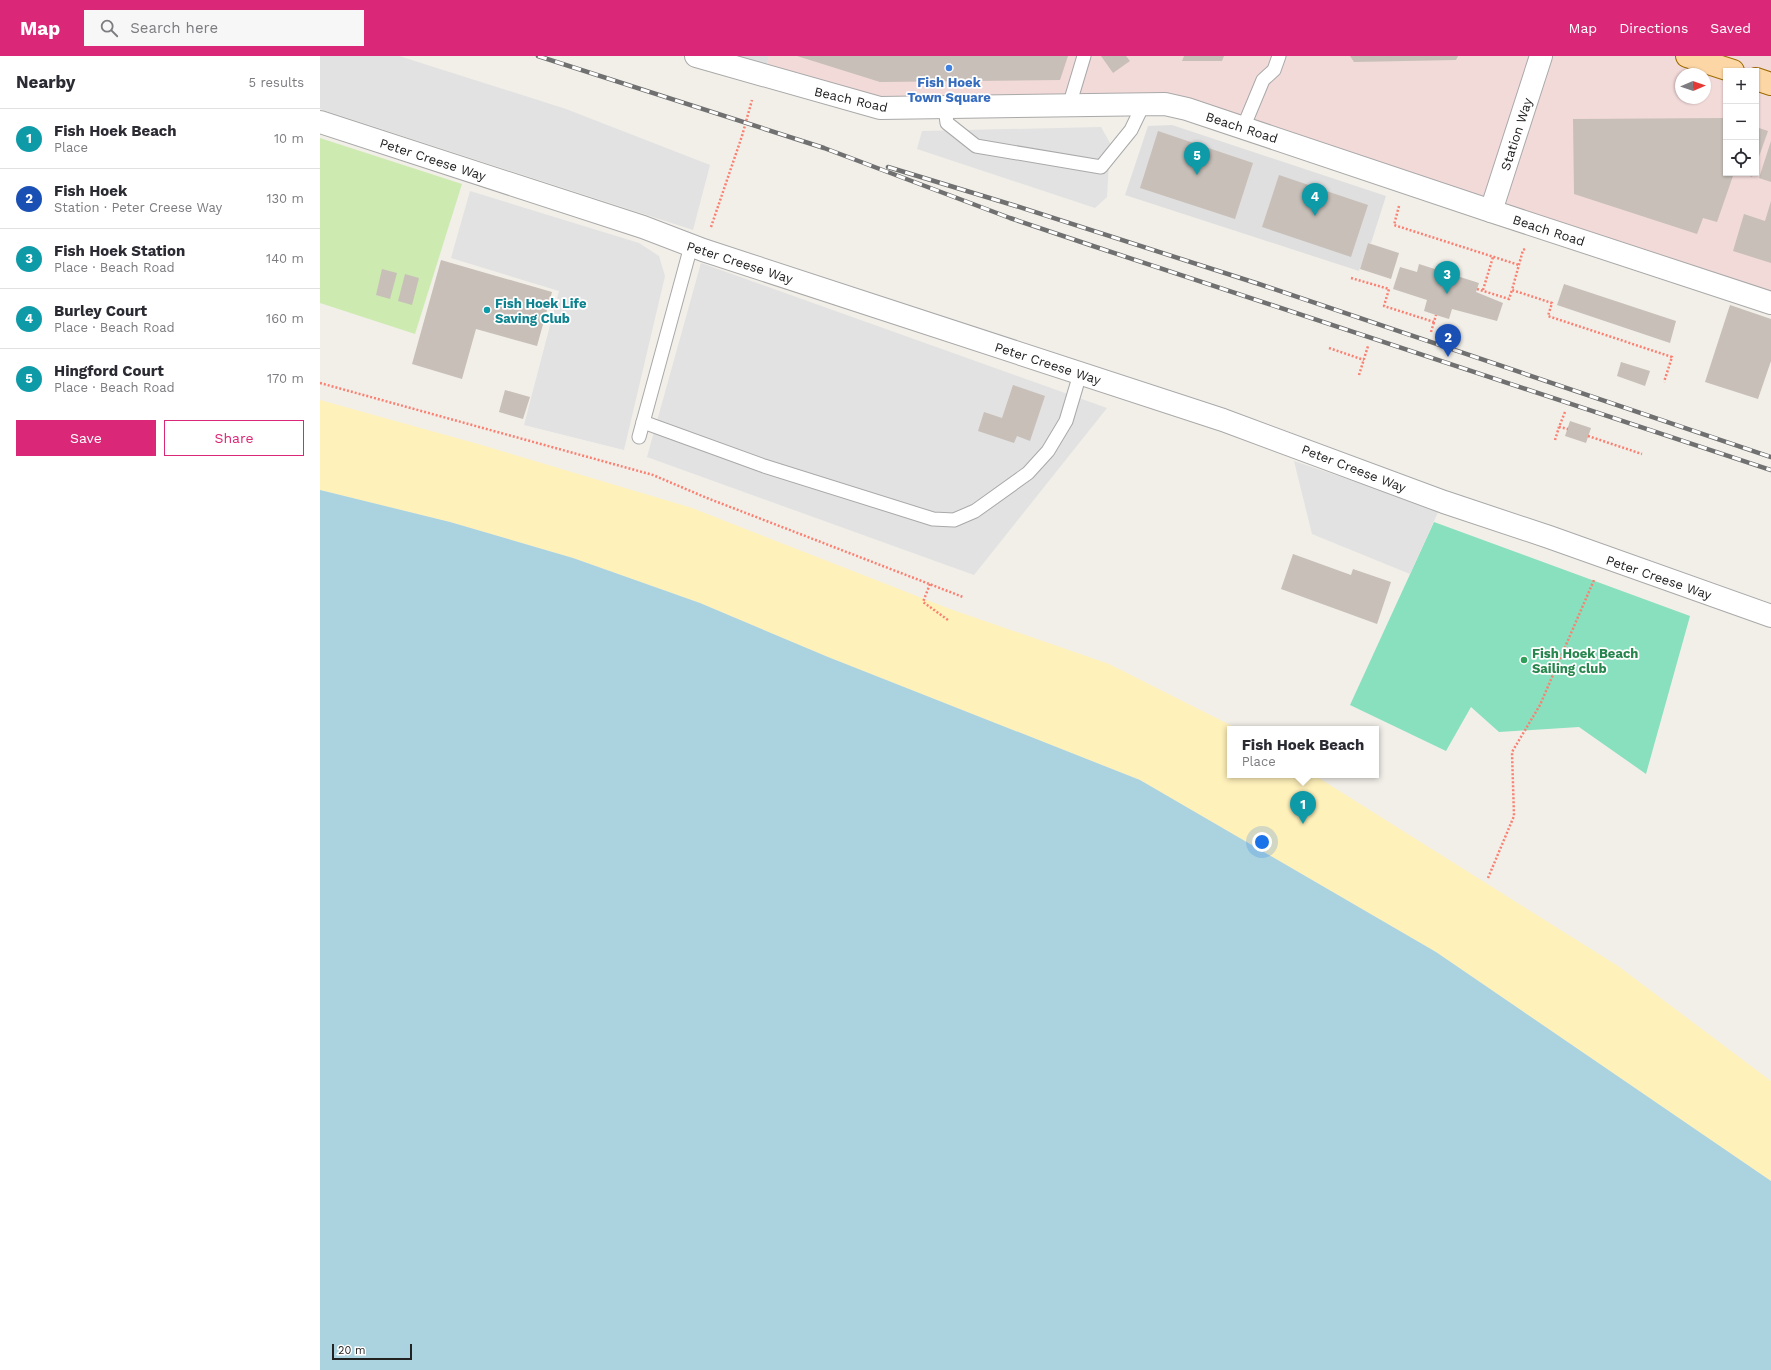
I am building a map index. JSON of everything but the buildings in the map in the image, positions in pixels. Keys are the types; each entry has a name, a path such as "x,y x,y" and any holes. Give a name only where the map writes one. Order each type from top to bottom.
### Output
{"main road":[{"path":"1687,56 1724,68"},
{"path":"1759,80 1771,84"}],"street":[{"name":"Beach Road","path":"696,56 880,108 1069,106 1144,103 1165,104 1187,109 1491,212 1771,303"},
{"name":"Station Way","path":"1491,212 1541,56"},
{"name":"Peter Creese Way","path":"320,122 643,227 697,248 1223,420 1444,502 1550,537 1604,558 1771,616"}],"lane":[{"path":"1069,106 1084,56"},
{"path":"1243,128 1263,80 1274,70 1279,56"},
{"path":"945,108 947,123 976,146 1101,167 1131,130 1144,103"},
{"path":"639,437 697,248"},
{"path":"643,422 764,466 933,519 954,520 975,511 1028,473 1043,456 1059,435 1066,421 1080,374"}],"path":[{"path":"697,248 742,136 752,100"},
{"path":"1400,205 1394,225 1519,265"},
{"path":"1477,289 1509,299 1523,250 1528,247"},
{"path":"1483,290 1493,257"},
{"path":"1351,278 1389,290 1384,306 1434,322"},
{"path":"1512,290 1552,303 1548,316 1672,357 1664,382"},
{"path":"1431,332 1436,316"},
{"path":"1359,375 1368,346"},
{"path":"1329,348 1364,360"},
{"path":"320,383 653,475 706,498 963,597"},
{"path":"1555,440 1565,412"},
{"path":"1559,427 1568,429"},
{"path":"1588,436 1642,454"},
{"path":"1488,878 1514,816 1512,752 1540,705 1604,558"},
{"path":"930,584 923,602 948,620"}],"shaded area":[{"path":"320,56 399,56 566,109 710,165 693,230 320,109"},
{"path":"696,56 769,56 764,76"},
{"path":"769,56 1771,56 1771,303 1187,109 903,109 764,76"},
{"path":"1172,125 1386,196 1371,243 1368,243 1359,271 1125,195 1148,126"},
{"path":"1101,127 1110,143 1107,197 1095,208 917,149 922,131"},
{"path":"470,191 639,243 659,256 665,276 624,450 524,425 559,291 451,258"},
{"path":"701,263 1107,408 974,575 647,457"},
{"path":"1294,461 1439,510 1410,574 1312,534"}],"green space":[{"path":"320,138 462,184 415,334 320,303"},
{"name":"Fish Hoek Beach Sailing club","path":"1434,522 1690,616 1646,774 1579,727 1499,732 1471,707 1446,751 1350,705"}],"sand":[{"path":"320,400 478,444 692,508 950,609 1109,664 1232,726 1227,726 1227,778 1319,778 1618,966 1771,1081 1771,1181 1436,952 1140,780 828,657 700,603 573,558 450,522 320,490"}],"water":[{"path":"320,490 450,522 573,558 700,603 828,657 1140,780 1436,952 1771,1181 1771,1370 320,1370"}],"railway":[{"path":"538,56 824,148 1010,218 1771,470"},
{"path":"888,167 1016,206 1259,284 1771,457"}],"place":[{"name":"Fish Hoek Town Square","path":"949,68"},
{"name":"Hingford Court","path":"1197,175"},
{"name":"Burley Court","path":"1315,216"},
{"name":"Fish Hoek Station","path":"1447,294"},
{"name":"Fish Hoek Life Saving Club","path":"487,310"},
{"name":"Fish Hoek","path":"1448,357"},
{"name":"Fish Hoek Beach Sailing club","path":"1524,660"},
{"name":"Fish Hoek Beach","path":"1303,824"}]}
